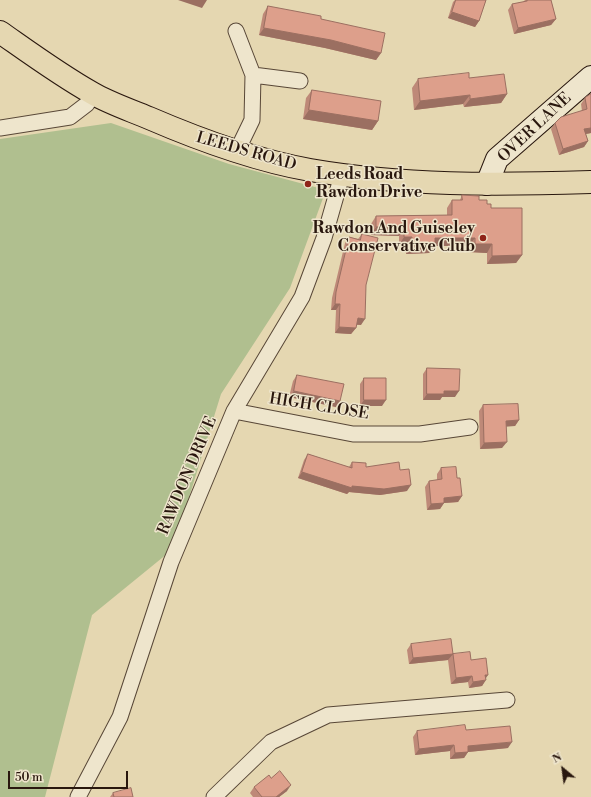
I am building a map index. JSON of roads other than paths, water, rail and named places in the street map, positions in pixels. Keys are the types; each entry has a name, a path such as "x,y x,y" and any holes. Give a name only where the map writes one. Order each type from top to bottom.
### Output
{"main road":[{"name":"LEEDS ROAD","path":"0,32 49,67 93,94 198,139 308,170 342,175 440,183 487,184 591,182"}],"street":[{"path":"236,31 253,75 252,120 237,151"},
{"path":"253,75 300,81"},
{"name":"OVER LANE","path":"487,184 497,160 591,77"},
{"path":"0,128 70,117 87,104 93,94"},
{"name":"RAWDON DRIVE","path":"78,797 120,717 171,562 234,411 302,296 324,238 342,175"},
{"name":"HIGH CLOSE","path":"234,411 352,434 420,434 470,427"},
{"path":"214,797 271,742 328,715 508,700"}],"place":[{"name":"Leeds Road Rawdon Drive","path":"308,184"},
{"name":"Rawdon And Guiseley Conservative Club","path":"483,238"}]}
